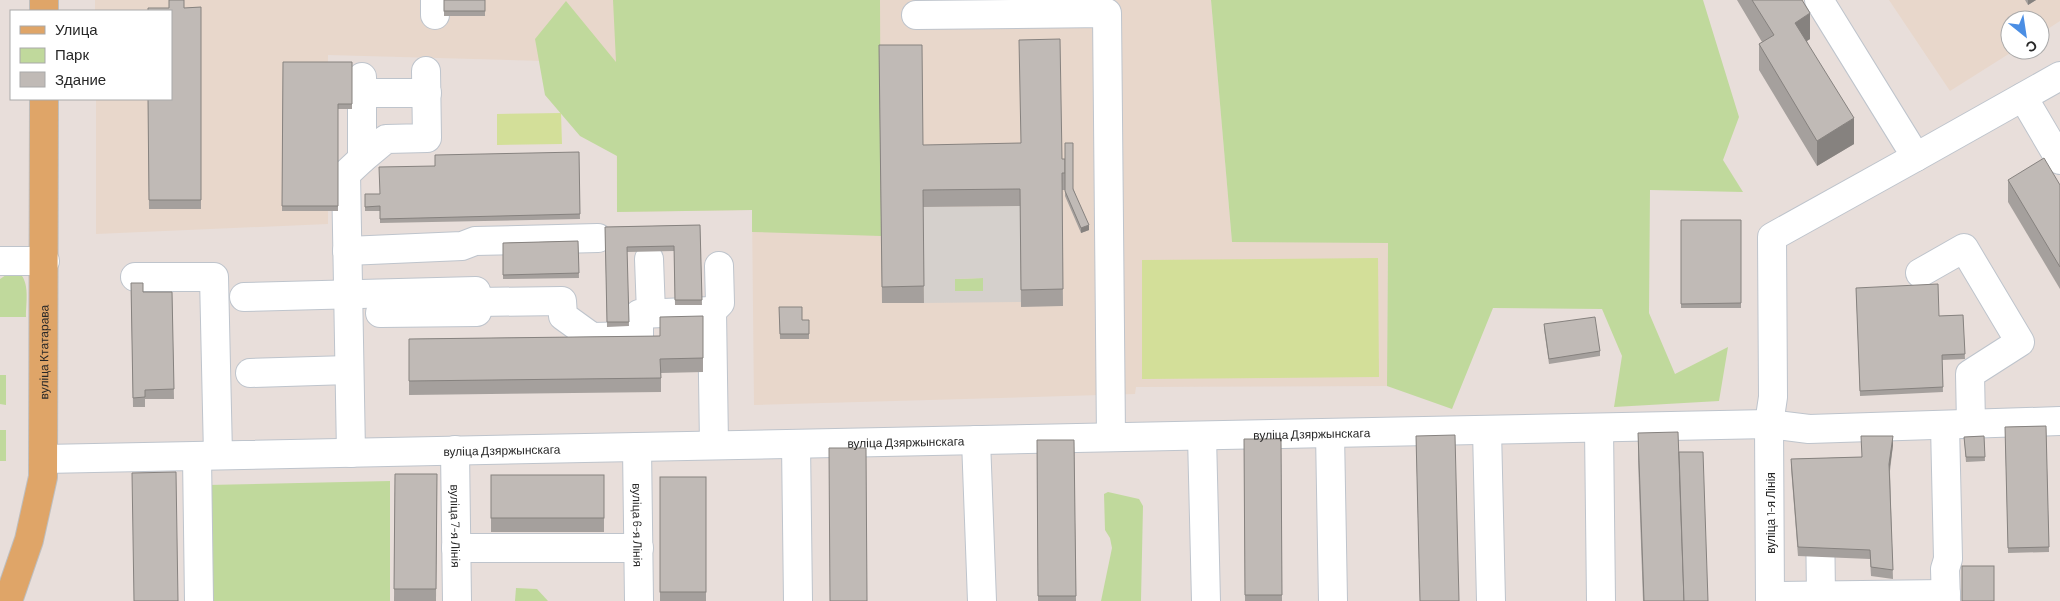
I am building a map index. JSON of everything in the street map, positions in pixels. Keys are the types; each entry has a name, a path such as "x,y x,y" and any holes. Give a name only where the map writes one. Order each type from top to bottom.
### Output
{"main road":[{"name":"вуліца Ктатарава","path":"8,601 29,540 43,476 44,100"}],"street":[{"path":"1819,0 1916,156 2060,76"},
{"path":"916,15 1107,13 1111,437"},
{"path":"351,453 346,174 386,139 427,138 426,82 362,85 362,159"},
{"path":"2023,97 2060,160"},
{"name":"вуліца 1-я Лінія","path":"1770,598 1769,424 1773,397 1772,237 1916,156"},
{"path":"347,251 462,246 474,241 598,238"},
{"path":"1770,598 1822,595 1946,597 1945,569 1948,560 1958,425 1970,374 2020,342 1964,248 1920,273"},
{"path":"649,259 651,313"},
{"path":"0,261 45,261"},
{"path":"477,302 562,301 563,316 592,337 639,336 639,314 712,311 720,303 718,266"},
{"path":"135,277 214,278 208,456 199,601"},
{"path":"244,297 476,291 477,312 380,313"},
{"path":"712,311 714,446"},
{"path":"250,373 349,370"},
{"name":"вуліца Дзяржынскага","path":"44,459 1769,424 1809,429 2060,421"},
{"path":"1600,428 1601,601"},
{"path":"1487,430 1491,601"},
{"path":"1330,433 1333,601"},
{"path":"1202,436 1206,601"},
{"path":"976,440 982,601"},
{"path":"796,444 798,601"},
{"name":"вуліца 6-я Лінія","path":"637,447 639,601"},
{"name":"вуліца 7-я Лінія","path":"455,450 457,601"},
{"path":"1820,496 1822,595"},
{"path":"456,548 638,548"}],"shaded area":[{"path":"95,0 1211,0 1232,242 1388,242 1387,386 1136,387 1135,394 754,405 752,210 617,212 616,63 328,55 328,224 96,234 96,100 172,100 172,10 95,10"},
{"path":"1889,0 2060,0 2060,21 2050,28 2050,10 2000,10 2000,59 1950,91"},
{"path":"1020,206 1021,302 924,303 923,207","holes":["983,278 983,291 955,291 955,279"]}],"green space":[{"path":"613,0 880,0 881,236 752,232 752,210 617,212 617,156 580,136 545,95 535,39 566,1 616,62"},
{"path":"1211,0 1703,0 1739,117 1723,160 1743,192 1650,190 1649,313 1675,374 1728,347 1719,401 1614,407 1622,356 1602,309 1493,308 1452,409 1387,386 1388,243 1232,242"},
{"path":"561,113 562,144 497,145 497,114"},
{"path":"1378,258 1379,377 1142,379 1142,260"},
{"path":"15,269 20,273 26,284 26,317 0,317 0,279"},
{"path":"983,278 983,291 955,292 955,279"},
{"path":"0,375 6,375 6,405 0,404"},
{"path":"0,430 6,430 6,461 0,461"},
{"path":"390,481 390,601 209,601 207,485"},
{"path":"1108,492 1139,499 1143,506 1141,601 1101,601 1112,548 1110,538 1105,530 1104,494"},
{"path":"516,588 537,589 548,601 515,601"}],"building":[{"path":"169,0 184,0 184,8 201,7 201,200 149,200 148,100 172,100 172,10 148,10 148,8 169,8"},
{"path":"444,0 485,0 485,11 444,11"},
{"path":"1752,0 1802,0 1810,13 1795,23 1854,118 1817,141 1759,44 1774,35"},
{"path":"1060,39 1062,159 1065,159 1065,173 1062,173 1063,289 1021,290 1020,189 923,190 924,286 882,287 879,45 922,45 923,145 1021,143 1019,40"},
{"path":"283,62 352,62 352,104 338,104 338,206 282,206"},
{"path":"1065,143 1073,143 1073,189 1089,225 1081,228 1065,191"},
{"path":"579,152 580,214 380,219 380,206 365,207 365,194 380,194 379,167 435,166 435,155"},
{"path":"2044,158 2060,185 2060,267 2008,180"},
{"path":"1681,220 1741,220 1741,303 1681,304"},
{"path":"700,225 702,300 675,300 674,246 627,247 629,322 607,322 605,227"},
{"path":"578,241 579,273 503,275 503,243"},
{"path":"131,283 143,283 143,292 172,292 174,389 145,390 145,397 133,398"},
{"path":"1938,284 1939,316 1963,315 1965,354 1942,355 1943,387 1860,391 1856,288"},
{"path":"779,307 802,307 802,320 809,320 809,334 780,334"},
{"path":"703,316 703,358 660,359 661,378 409,381 409,339 660,336 660,317"},
{"path":"1595,317 1600,351 1549,359 1544,324"},
{"path":"2046,426 2049,547 2008,548 2005,427"},
{"path":"1678,432 1684,601 1644,601 1638,433"},
{"path":"1455,435 1459,601 1420,601 1416,436"},
{"path":"1861,436 1893,436 1889,464 1893,570 1871,567 1870,550 1798,547 1791,459 1862,457"},
{"path":"1984,436 1985,457 1966,457 1964,437"},
{"path":"1244,439 1281,439 1282,595 1245,595"},
{"path":"1037,440 1074,440 1076,596 1038,596"},
{"path":"829,448 866,448 867,601 830,601"},
{"path":"1679,452 1703,452 1708,601 1684,601"},
{"path":"176,472 178,601 134,601 132,473"},
{"path":"395,474 437,474 436,589 394,589"},
{"path":"491,475 604,475 604,518 491,518"},
{"path":"660,477 706,477 706,592 660,592"},
{"path":"1962,566 1994,566 1994,601 1962,601"}]}
